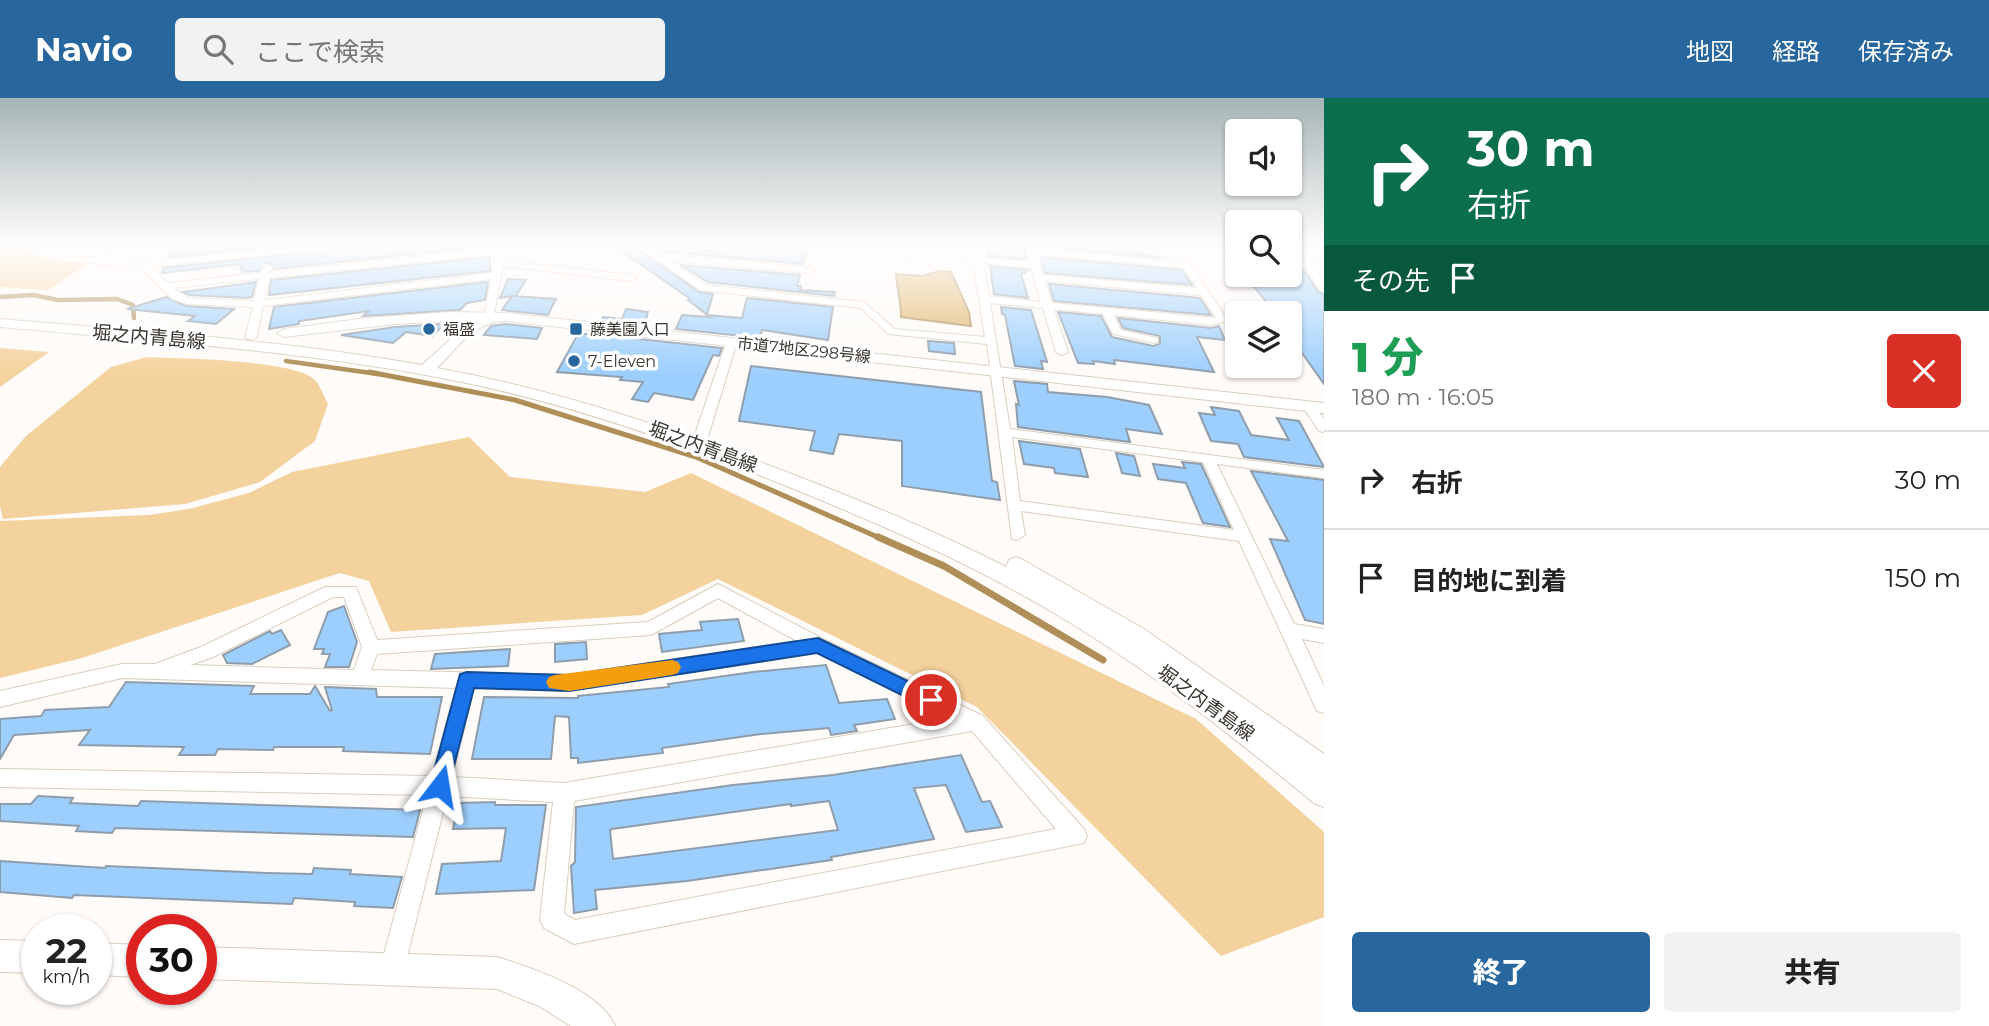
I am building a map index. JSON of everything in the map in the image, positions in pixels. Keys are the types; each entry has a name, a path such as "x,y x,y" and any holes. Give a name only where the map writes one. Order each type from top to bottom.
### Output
{"main road":[{"name":"堀之内青島線","path":"0,316 318,342 430,366 701,438 871,499 973,543 1042,579 1147,642 1236,703 1324,770"},
{"name":"市道7地区298号線","path":"284,333 394,318 492,317 1317,408"},
{"path":"430,366 471,326 492,317"},
{"name":"堀之内青島線","path":"0,323 236,344 430,366"},
{"name":"堀之内青島線","path":"701,438 973,558 1026,586 1143,658 1227,716 1324,794"},
{"path":"0,956 21,957"},
{"path":"217,964 497,973 538,985 570,1004 598,1026"}],"street":[{"path":"167,288 176,297 187,301 258,304 387,288"},
{"path":"251,337 262,288"},
{"path":"492,317 495,288"},
{"path":"819,288 864,305 892,332 991,341"},
{"path":"982,288 1017,535"},
{"path":"1042,288 1062,352"},
{"path":"1161,288 1205,292"},
{"path":"984,299 1223,321 1203,288"},
{"path":"1107,311 1117,332 1154,340"},
{"path":"701,438 731,342"},
{"path":"1317,408 1324,428"},
{"path":"1004,432 1324,474"},
{"path":"1208,459 1324,705"},
{"path":"1013,505 1245,537"},
{"path":"371,646 651,628 718,590 818,645 976,722 1076,836 574,932 552,920 564,793"},
{"path":"153,672 207,652 331,591 351,591 371,646 360,677"},
{"path":"1289,630 1324,636"},
{"path":"0,699 122,671 569,683 818,645"},
{"path":"392,969 467,680"},
{"path":"0,778 440,786 564,793 976,722"}],"shaded area":[{"path":"898,288 958,288 969,312 971,326 901,317"},
{"path":"0,348 49,352 0,387"},
{"path":"147,357 235,361 303,373 317,382 328,404 315,441 260,482 185,504 3,519 0,506 0,467 26,436 111,367"},
{"path":"469,437 510,477 645,492 691,473 1196,719 1324,832 1324,917 1221,956 977,707 718,579 642,615 391,632 369,581 340,573 82,658 0,678 0,521 149,515 189,509 249,493 292,472"}],"building":[{"path":"210,288 254,288 252,297 247,298 189,295 183,292"},
{"path":"270,288 331,288 269,295"},
{"path":"434,288 487,288 485,300 467,303 460,310 363,316 369,311 299,321 299,324 269,329 274,307"},
{"path":"504,288 521,288 516,296 513,296 556,299 548,315 502,310 512,296 500,298"},
{"path":"675,288 694,288 713,294 707,315 688,300 689,298"},
{"path":"765,288 835,292 834,296"},
{"path":"993,288 1025,288 1028,298 994,294"},
{"path":"1050,288 1095,288 1200,298 1211,315 1054,301"},
{"path":"1255,288 1316,288 1324,294 1324,384 1302,353 1302,301 1266,301"},
{"path":"166,297 186,306 234,309 216,324 188,321 195,316 127,309"},
{"path":"747,298 833,307 828,340 762,330 760,338 676,329 682,315 710,317 707,315 742,318"},
{"path":"1001,307 1031,310 1047,362 1041,361 1043,369 1015,366"},
{"path":"626,309 648,312 644,326 601,321 603,317 622,319"},
{"path":"1058,312 1101,316 1112,337 1153,346 1160,344 1160,336 1123,328 1118,318 1211,328 1219,326 1225,340 1197,337 1214,372 1114,360 1115,364 1093,361 1094,364 1078,363"},
{"path":"445,324 432,336 406,332 393,343 341,335 395,327"},
{"path":"506,324 542,328 537,339 484,335 491,326"},
{"path":"578,334 722,348 719,356 713,355 693,400 654,393 648,402 632,399 643,382 620,380 622,377 557,372"},
{"path":"928,341 954,343 955,354 929,351"},
{"path":"751,366 981,392 992,481 997,482 1000,500 902,486 902,441 839,434 833,454 810,450 815,431 739,421"},
{"path":"1014,381 1047,384 1048,392 1107,397 1149,405 1162,434 1126,429 1130,442 1018,427 1016,404 1019,405"},
{"path":"1211,407 1239,411 1251,435 1289,440 1277,418 1299,421 1324,467 1244,457 1238,444 1211,441 1199,413 1215,415"},
{"path":"1019,441 1080,449 1088,477 1055,473 1054,468 1024,464"},
{"path":"1116,453 1134,456 1140,476 1122,473"},
{"path":"1182,462 1201,464 1230,527 1203,523 1186,483 1158,479 1153,464 1185,468"},
{"path":"1251,471 1324,480 1324,624 1305,620 1270,539 1288,541"},
{"path":"344,606 357,642 349,667 325,667 330,654 322,654 324,649 314,649 328,612"},
{"path":"738,619 744,641 662,652 659,634 702,630 700,622"},
{"path":"281,630 290,645 252,664 227,663 223,655 270,631 272,634"},
{"path":"586,642 587,659 555,662 555,644"},
{"path":"510,649 508,666 431,669 435,654"},
{"path":"826,665 839,703 887,699 895,719 854,725 857,731 831,735 829,728 761,734 662,748 663,753 578,763 578,758 571,758 569,717 555,716 551,759 472,759 484,697 578,698 669,687 668,684 753,672"},
{"path":"126,682 254,686 250,694 310,694 315,686 330,711 332,710 325,687 376,689 377,697 442,697 430,754 343,751 344,747 274,747 273,750 218,749 215,755 179,755 184,747 79,745 90,730 14,735 0,759 0,719 41,716 45,710 109,707"},
{"path":"961,755 982,802 990,801 1002,827 966,832 946,785 914,788 934,839 831,857 832,860 687,881 595,890 597,909 574,913 571,866 575,862 576,807 733,785 833,775","holes":["829,801 838,830 613,859 610,830"]},
{"path":"38,796 73,798 70,803 138,806 141,801 420,810 413,837 115,828 112,833 76,831 79,826 0,821 0,804 31,804"},
{"path":"495,802 495,805 546,805 534,890 436,894 442,864 501,861 506,828 453,829 458,803"},
{"path":"0,861 105,868 266,873 312,874 314,868 351,870 350,874 402,877 393,908 354,906 355,902 294,898 292,904 74,895 72,898 0,892"}],"waterway":[{"path":"0,297 33,295 58,300 117,299 133,305 134,318"},
{"path":"286,361 378,374"},
{"path":"369,372 515,400 696,457 882,539"},
{"path":"878,537 944,566 1103,660"}],"slow traffic":[{"path":"555,682 569,683 672,667"}],"place":[{"name":"福盛","path":"429,329"},
{"name":"藤美園入口","path":"576,329"},
{"name":"7-Eleven","path":"574,361"}],"route":[{"path":"440,786 467,680 569,683 818,645 931,700"}]}
